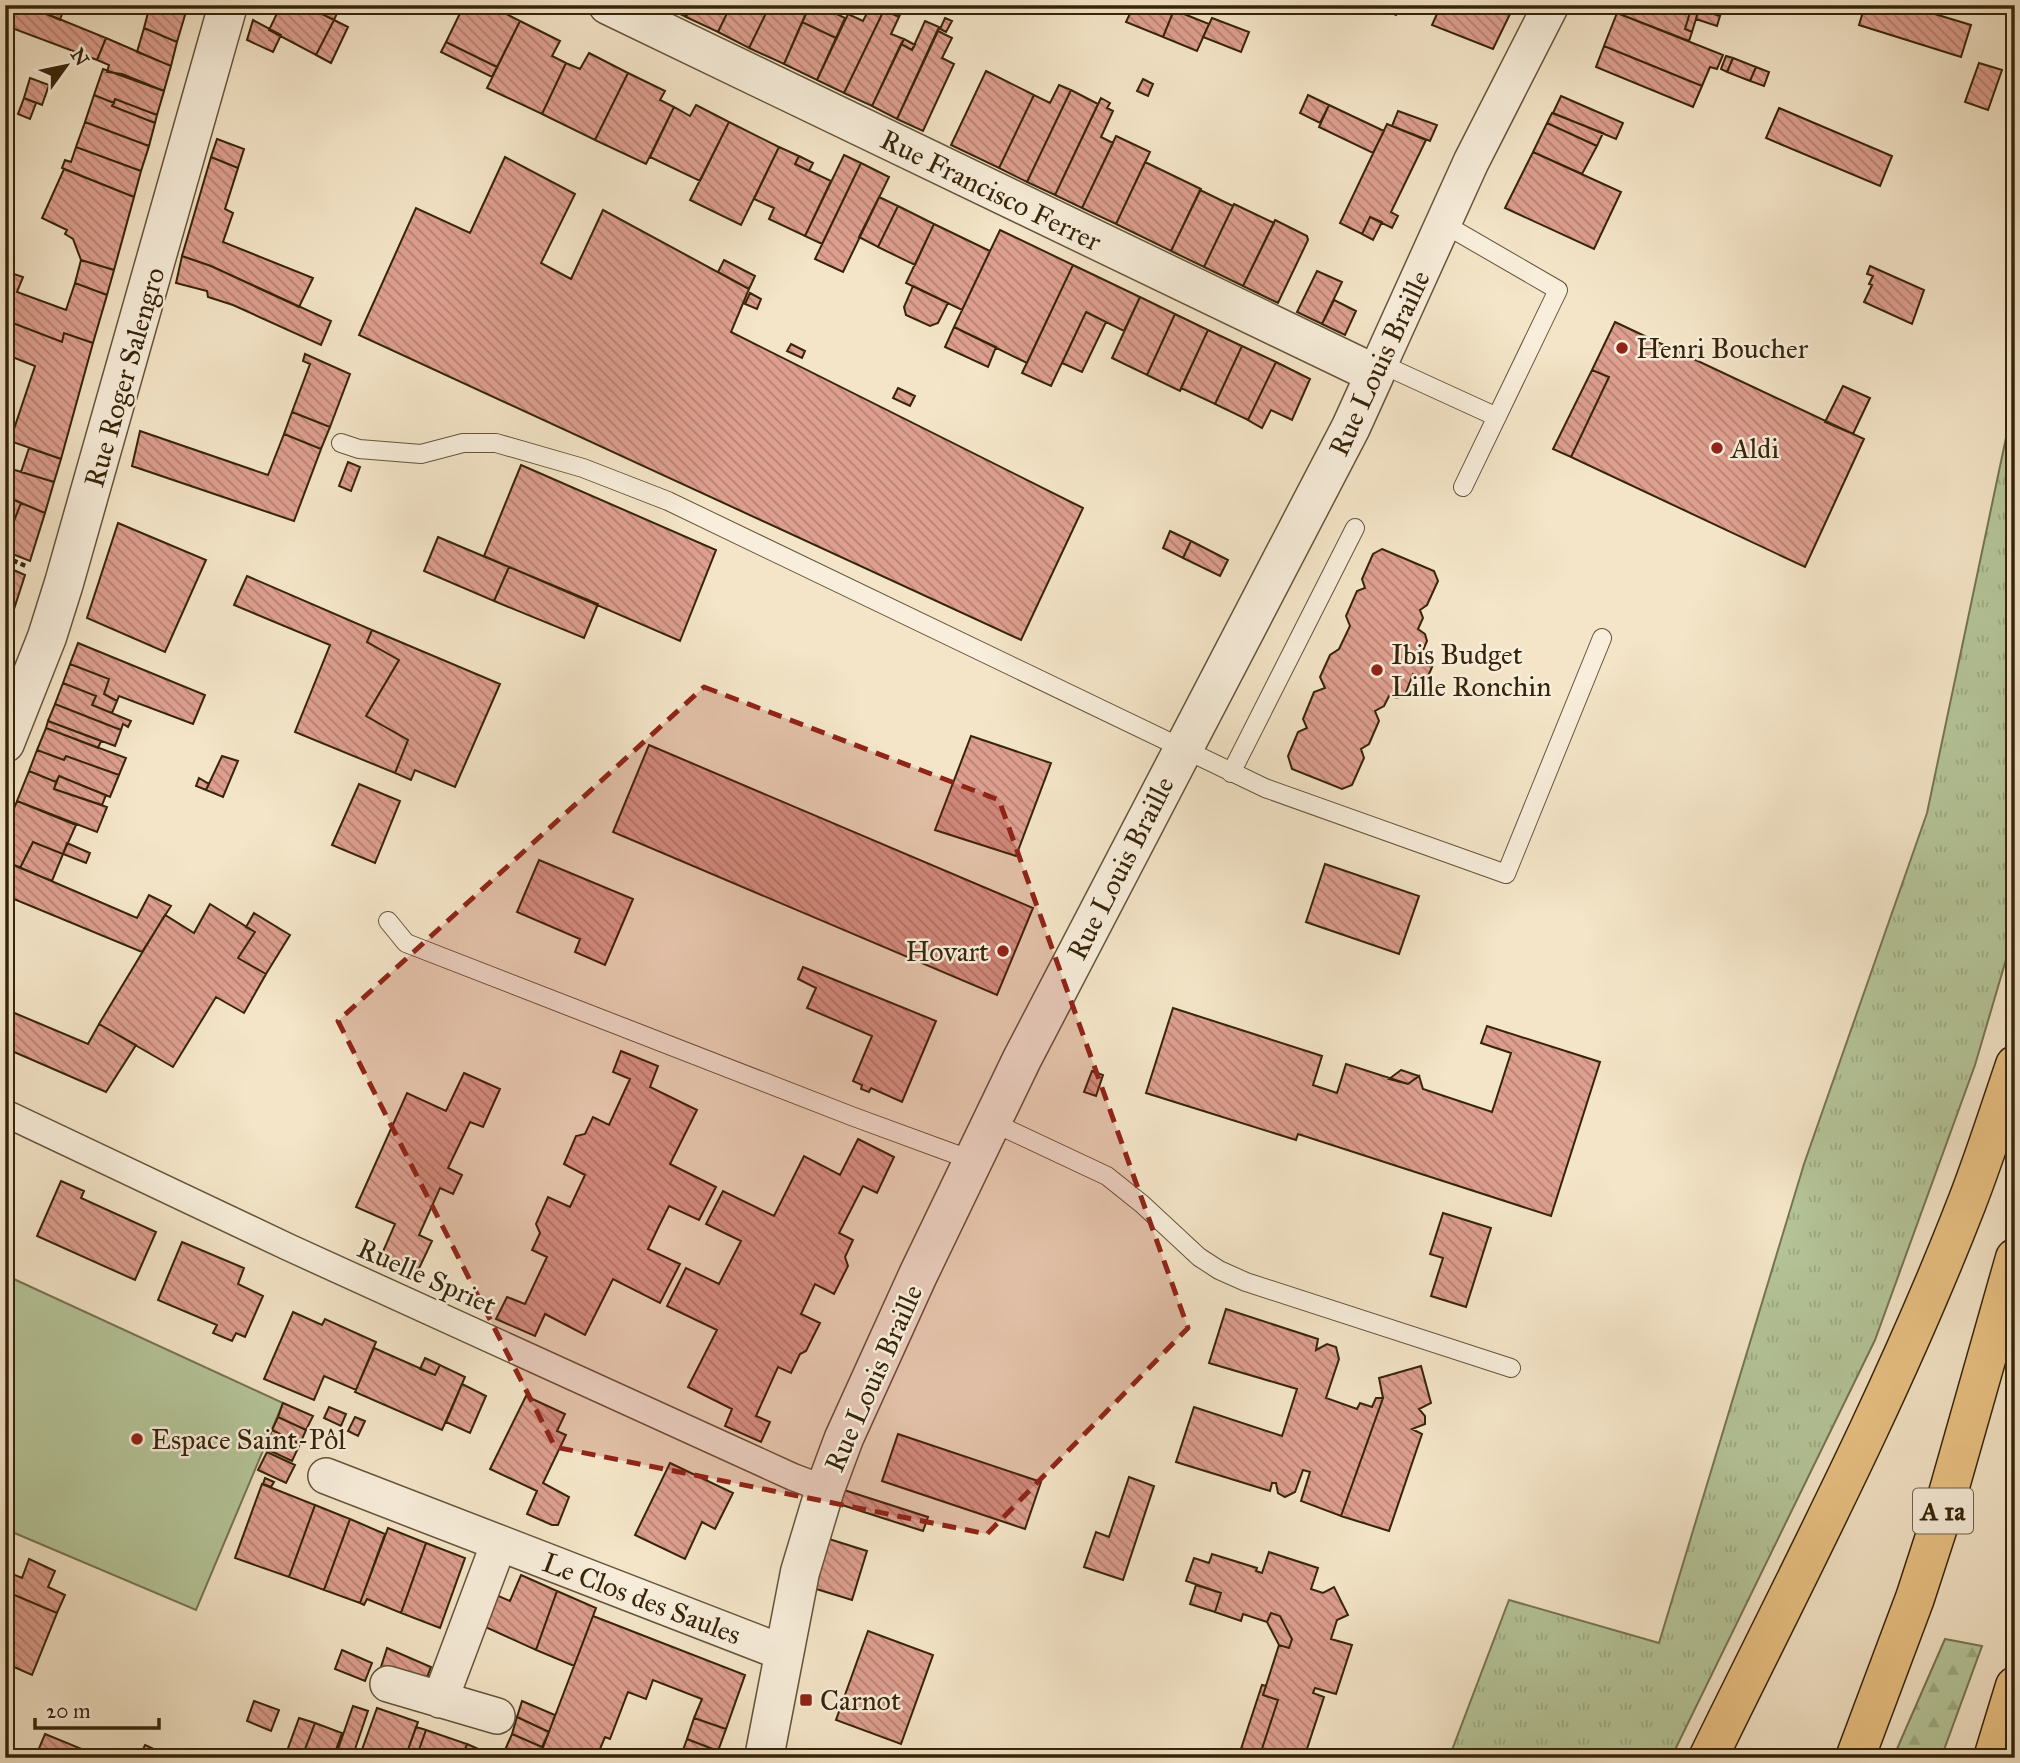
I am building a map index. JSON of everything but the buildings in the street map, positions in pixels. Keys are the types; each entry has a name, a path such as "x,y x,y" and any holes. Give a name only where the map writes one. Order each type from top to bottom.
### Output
{"highway":[{"path":"1708,1758 1854,1460 1916,1324 1967,1204 2015,1065"},
{"name":"A 1a","path":"1855,1758 1915,1598 1941,1518 2015,1258"},
{"path":"1993,1758 2015,1686"}],"street":[{"name":"Rue Roger Salengro","path":"9,721 47,637 89,501 228,5"},
{"name":"Rue Francisco Ferrer","path":"608,5 1377,369"},
{"name":"Rue Louis Braille","path":"764,1758 800,1572 825,1489 844,1438 918,1275 1093,918 1352,427 1471,162 1551,5"},
{"name":"Ruelle Spriet","path":"5,1112 288,1247 793,1477 825,1489"},
{"name":"Le Clos des Saules","path":"326,1476 784,1653"},
{"path":"440,1700 499,1543"},
{"path":"387,1684 497,1716"}],"lane":[{"path":"1444,224 1558,290 1463,487"},
{"path":"1377,369 1497,417"},
{"path":"341,443 359,449 421,454 463,443 496,443 583,468 668,500 1183,747 1231,773 1300,802 1506,874 1602,638"},
{"path":"1231,773 1355,528"},
{"path":"388,920 406,943 828,1108 974,1161"},
{"path":"992,1122 1107,1176 1181,1242 1219,1270 1246,1282 1511,1368"}],"highlighted area":[{"path":"704,687 999,800 1188,1328 987,1534 555,1447 338,1021"}],"green space":[{"path":"2015,395 2015,929 1975,1065 1875,1340 1671,1758 1449,1758 1509,1600 1659,1643 1804,1164 1927,813"},
{"name":"Espace Saint-Pôl","path":"5,1275 283,1403 196,1610 5,1529"},
{"path":"1945,1639 1982,1646 1941,1758 1893,1758"}],"place":[{"name":"Henri Boucher","path":"1622,348"},
{"name":"Aldi","path":"1717,448"},
{"name":"Ibis Budget Lille Ronchin","path":"1377,670"},
{"name":"Hovart","path":"1003,951"},
{"name":"Espace Saint-Pôl","path":"137,1439"},
{"name":"Carnot","path":"806,1700"}]}
